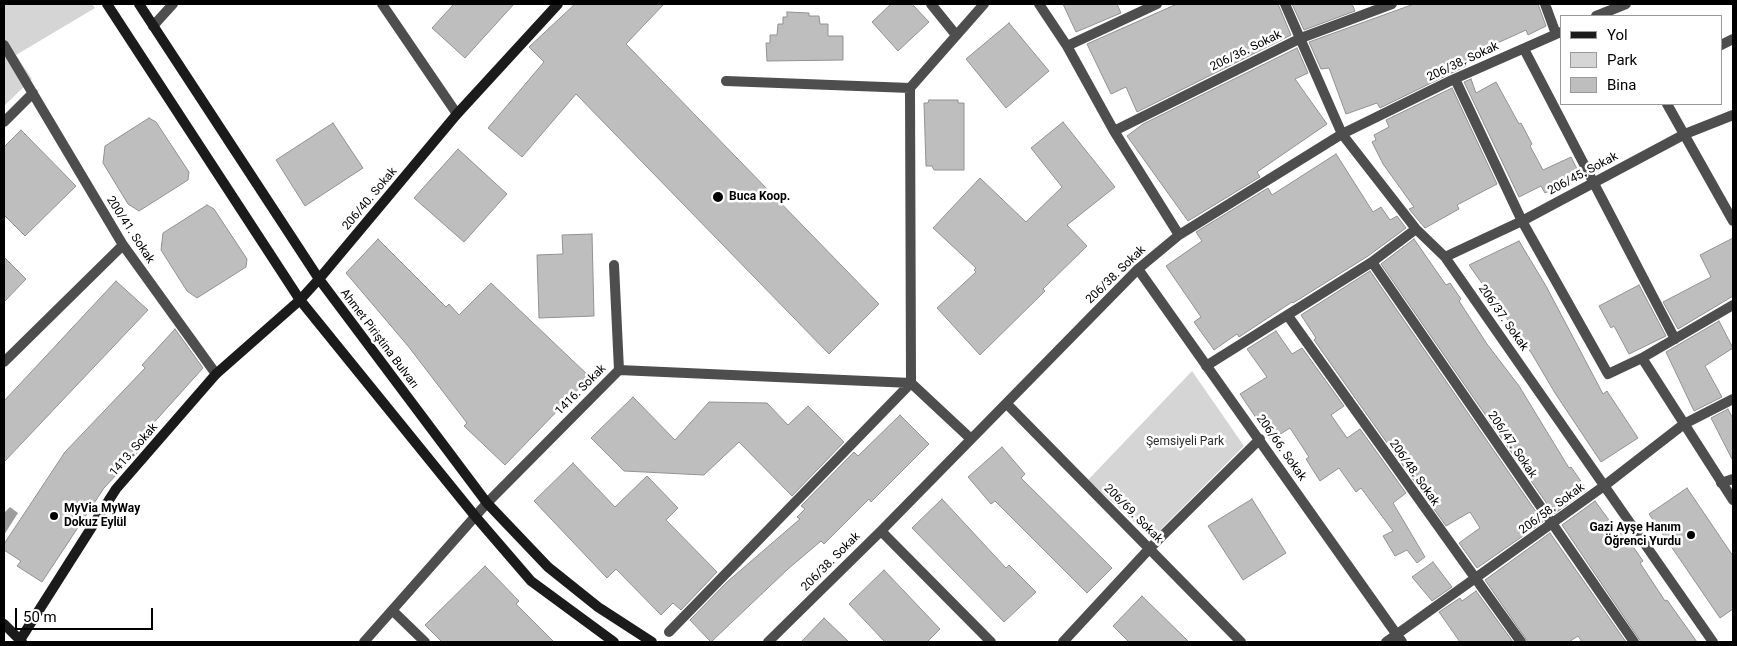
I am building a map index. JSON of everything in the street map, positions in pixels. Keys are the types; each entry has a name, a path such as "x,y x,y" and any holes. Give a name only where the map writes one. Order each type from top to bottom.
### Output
{"main road":[{"path":"107,4 300,300 475,516 531,581 614,642"},
{"name":"Ahmet Piriştina Bulvarı","path":"139,4 319,280 487,503 548,567 598,606 652,642"},
{"name":"206/40. Sokak","path":"300,300 319,280 457,114 557,4"},
{"name":"1413. Sokak","path":"21,641 116,489 216,374 300,300"},
{"path":"4,624 21,641"}],"street":[{"path":"152,26 173,4"},
{"path":"382,4 457,114"},
{"path":"931,4 956,35"},
{"path":"669,632 911,383 910,88 984,4"},
{"path":"1039,4 1068,46 1114,130 1179,235"},
{"path":"1068,46 1157,4"},
{"name":"206/37. Sokak","path":"1285,4 1342,134 1416,229 1445,257 1713,642"},
{"name":"206/36. Sokak","path":"1114,130 1301,38 1392,4"},
{"path":"1545,4 1559,33"},
{"path":"1601,15 1616,12 1626,4"},
{"name":"206/38. Sokak","path":"768,642 1007,404 1138,269 1179,235 1342,134 1455,79 1559,33"},
{"name":"200/41. Sokak","path":"4,45 122,245 216,374"},
{"path":"1524,49 1676,339"},
{"path":"1455,79 1522,221 1608,374 1642,358 1733,305"},
{"path":"726,81 910,88"},
{"path":"4,122 33,93"},
{"path":"1668,105 1686,134 1733,221"},
{"name":"206/45. Sokak","path":"1445,257 1522,221 1686,134 1733,115"},
{"path":"1723,200 1733,194"},
{"path":"1206,366 1372,262 1416,229"},
{"path":"4,362 122,245"},
{"name":"206/47. Sokak","path":"1372,262 1634,642"},
{"path":"614,264 619,370"},
{"name":"206/66. Sokak","path":"1138,269 1400,638"},
{"name":"206/48. Sokak","path":"1288,316 1474,580 1522,642"},
{"path":"1642,358 1733,500"},
{"name":"1416. Sokak","path":"364,642 487,503 619,370 911,383"},
{"path":"911,383 971,439"},
{"name":"206/58. Sokak","path":"1386,642 1400,638 1474,580 1604,486 1684,424 1733,398"},
{"name":"206/69. Sokak","path":"1007,404 1242,642"},
{"path":"1063,642 1150,548 1260,439"},
{"path":"1721,483 1733,480"},
{"path":"881,531 991,642"},
{"path":"393,611 425,642"}],"green space":[{"path":"4,4 92,4 95,8 16,55 32,79 4,106"},
{"name":"Şemsiyeli Park","path":"1192,371 1244,446 1152,538 1088,480"}],"shaded area":[{"path":"10,507 18,513 4,535 4,513"}],"building":[{"path":"454,4 514,4 465,58 432,28"},
{"path":"575,4 664,4 626,44 879,304 829,354 576,94 522,157 488,128 544,62 529,47"},
{"path":"891,4 912,4 929,22 898,51 872,22"},
{"path":"1063,4 1117,4 1121,13 1076,32"},
{"path":"1177,4 1278,4 1291,35 1137,112 1126,87 1111,94 1087,44"},
{"path":"1292,4 1352,4 1355,11 1304,30"},
{"path":"1414,4 1538,4 1546,26 1528,35 1526,30 1482,50 1484,55 1465,63 1466,66 1380,108 1377,103 1346,114 1329,68 1321,69 1309,42"},
{"path":"787,12 809,13 809,16 819,16 820,24 828,24 828,36 843,36 843,60 767,61 766,43 770,43 770,35 777,35 778,24 783,24 783,17 787,17"},
{"path":"1009,23 1049,71 1006,108 966,59"},
{"path":"1297,48 1308,73 1295,79 1327,124 1257,172 1260,177 1188,221 1127,136 1143,124"},
{"path":"1471,79 1476,93 1496,82 1519,124 1521,123 1532,144 1530,146 1543,170 1571,157 1580,175 1545,193 1541,186 1519,197 1464,82"},
{"path":"1452,88 1497,184 1457,205 1459,209 1425,228 1409,209 1414,207 1383,164 1372,142 1376,140 1374,135 1389,127 1386,120"},
{"path":"929,100 958,100 958,103 964,103 964,170 934,170 932,166 926,166 924,103 928,103"},
{"path":"149,118 156,122 189,172 188,180 139,211 128,204 103,163 105,146"},
{"path":"1063,122 1115,187 1067,225 1087,246 1043,289 1045,291 980,355 937,308 976,272 974,270 976,268 933,228 980,178 1026,222 1062,187 1031,148"},
{"path":"333,123 363,168 305,206 276,160"},
{"path":"21,130 76,186 25,236 4,215 4,147"},
{"path":"458,149 507,194 464,242 414,198"},
{"path":"1336,154 1373,212 1381,207 1390,220 1397,216 1406,228 1368,256 1239,337 1237,334 1214,350 1194,322 1201,317 1166,266 1202,241 1196,232 1268,188 1272,195"},
{"path":"207,205 214,209 247,259 246,267 197,298 187,291 161,250 163,233"},
{"path":"592,234 594,316 539,318 537,255 563,254 562,235"},
{"path":"1733,238 1733,296 1678,329 1663,302 1711,277 1700,255"},
{"path":"378,239 446,307 449,304 459,315 491,283 590,377 505,465 464,426 467,423 408,346 346,273"},
{"path":"1414,239 1446,285 1450,283 1461,299 1459,301 1487,344 1519,386 1569,468 1571,467 1587,490 1554,514 1381,264"},
{"path":"1519,241 1546,286 1603,394 1607,391 1638,438 1601,462 1555,393 1532,354 1469,265"},
{"path":"4,257 26,279 4,302"},
{"path":"1370,271 1543,522 1477,568 1459,543 1480,528 1470,512 1446,526 1314,340 1316,338 1301,315"},
{"path":"116,281 148,310 4,462 4,401"},
{"path":"1639,285 1666,336 1629,354 1614,326 1611,328 1599,306"},
{"path":"1719,321 1733,348 1705,366 1722,397 1694,411 1666,352"},
{"name":"MyVia MyWay Dokuz Eylül","path":"175,329 203,368 141,437 147,442 104,488 42,582 17,566 21,561 4,550 4,544 65,452 145,368 142,365"},
{"path":"1276,331 1292,354 1302,348 1344,406 1331,415 1347,438 1360,429 1406,493 1393,503 1425,557 1417,563 1407,550 1395,556 1383,536 1393,531 1361,488 1356,492 1339,468 1320,481 1306,459 1309,457 1290,428 1271,440 1240,394 1267,377 1247,349"},
{"path":"633,397 675,440 709,402 767,403 788,425 808,406 844,442 792,496 739,442 704,475 624,471 591,438"},
{"path":"1728,409 1733,419 1733,461 1711,418"},
{"path":"900,415 929,444 871,502 869,499 824,544 821,541 788,569 711,642 690,620 727,582 800,519 797,517 805,509 801,506 854,452 858,456"},
{"path":"1002,447 1025,474 1021,478 1112,568 1087,593 995,501 991,504 968,477"},
{"path":"573,463 615,507 647,476 678,508 666,520 717,572 681,610 673,603 661,615 616,569 607,578 534,501"},
{"name":"Gazi Ayşe Hanım Öğrenci Yurdu","path":"1687,488 1733,556 1733,609 1720,618 1649,514"},
{"path":"942,499 1006,568 1009,565 1036,592 1004,622 912,528"},
{"path":"1252,499 1286,553 1243,580 1208,526"},
{"path":"1595,501 1614,527 1618,525 1643,561 1640,563 1665,601 1667,600 1697,642 1641,642 1562,525"},
{"path":"1550,533 1626,642 1582,642 1578,636 1569,642 1528,642 1485,580"},
{"path":"1433,562 1452,587 1432,601 1412,577"},
{"path":"485,566 519,601 516,604 554,642 442,642 425,625"},
{"path":"884,570 940,629 927,642 885,642 849,604"},
{"path":"1476,591 1513,642 1460,642 1439,612 1460,598 1462,601"},
{"path":"1142,596 1189,642 1129,642 1113,626"},
{"path":"824,618 849,642 801,642"}],"place":[{"name":"Buca Koop.","path":"718,197"},
{"name":"MyVia MyWay Dokuz Eylül","path":"54,516"},
{"name":"Gazi Ayşe Hanım Öğrenci Yurdu","path":"1691,535"}]}
